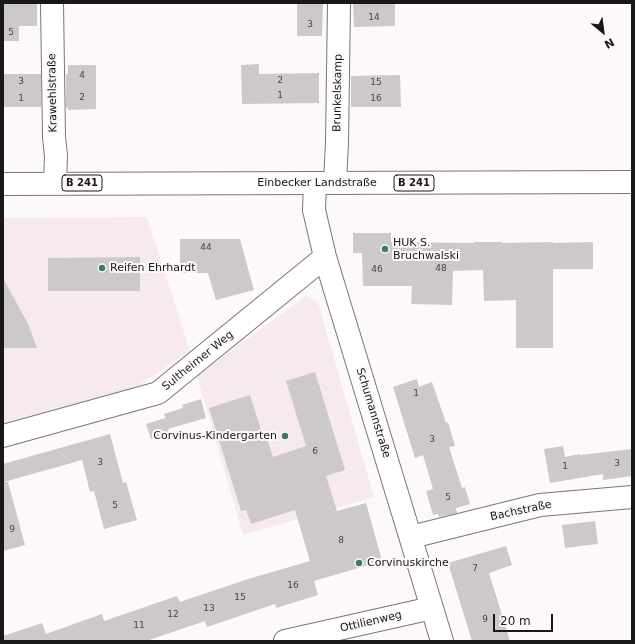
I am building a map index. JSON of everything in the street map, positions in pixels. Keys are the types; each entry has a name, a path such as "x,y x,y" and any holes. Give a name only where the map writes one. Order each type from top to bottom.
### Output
{"street":[{"name":"Krawehlstraße","path":"52,3 54,137 56,156 55,183"},
{"name":"Brunkelskamp","path":"325,183 337,142 339,3"},
{"name":"Einbecker Landstraße","path":"3,184 632,182"},
{"name":"Schumannstraße","path":"325,183 314,210 325,257 442,641"},
{"name":"Sultheimer Weg","path":"3,436 158,393 325,257"},
{"name":"Bachstraße","path":"411,537 540,505 632,497"},
{"name":"Ottilienweg","path":"286,641 432,608"}],"shaded area":[{"path":"147,217 190,351 127,393 3,425 3,218"},
{"name":"Corvinus-Kindergarten","path":"306,296 318,302 374,497 243,535 197,376"}],"building":[{"path":"3,3 37,3 37,26 19,26 19,41 3,41"},
{"path":"297,3 323,3 322,36 297,36"},
{"path":"353,3 395,3 395,26 354,27"},
{"path":"259,64 259,74 319,73 319,103 242,104 241,65"},
{"path":"68,65 96,65 96,109 68,110 66,107 66,74 68,74"},
{"path":"3,74 41,74 41,107 3,107"},
{"path":"400,75 401,107 351,107 351,76"},
{"path":"353,233 391,233 391,242 593,242 593,269 553,269 553,348 516,348 516,300 484,301 483,270 453,271 452,305 411,304 412,286 363,286 362,253 353,253"},
{"path":"180,239 240,239 254,290 216,300 208,273 180,273"},
{"path":"140,257 140,291 48,291 48,258"},
{"path":"3,278 28,324 37,348 3,348"},
{"path":"315,372 345,470 326,476 337,511 366,503 382,561 314,581 318,595 276,608 275,604 207,627 205,621 146,641 3,641 3,636 42,623 46,634 102,614 104,621 177,596 180,602 248,579 310,561 295,510 251,524 246,510 241,511 209,408 250,395 264,439 267,438 273,457 306,446 286,381"},
{"path":"417,379 419,387 432,382 446,423 448,422 455,446 449,447 462,488 465,487 470,504 456,508 457,513 439,517 438,514 433,515 426,491 433,489 423,455 415,458 393,387"},
{"path":"201,399 206,418 168,429 170,434 151,439 146,424 165,418 167,423 164,414 183,408 182,405"},
{"path":"110,434 123,483 126,482 137,520 104,529 94,491 90,492 82,460 4,482 8,482 25,545 3,551 3,464"},
{"path":"563,446 565,457 580,454 632,449 632,476 603,480 603,474 550,483 544,449"},
{"path":"595,521 598,544 565,548 562,525"},
{"path":"506,546 512,565 489,573 510,641 472,641 448,563"}],"place":[{"name":"HUK S. Bruchwalski","path":"385,249"},
{"name":"Reifen Ehrhardt","path":"102,268"},
{"name":"Corvinus-Kindergarten","path":"285,436"},
{"name":"Corvinuskirche","path":"359,563"}]}
